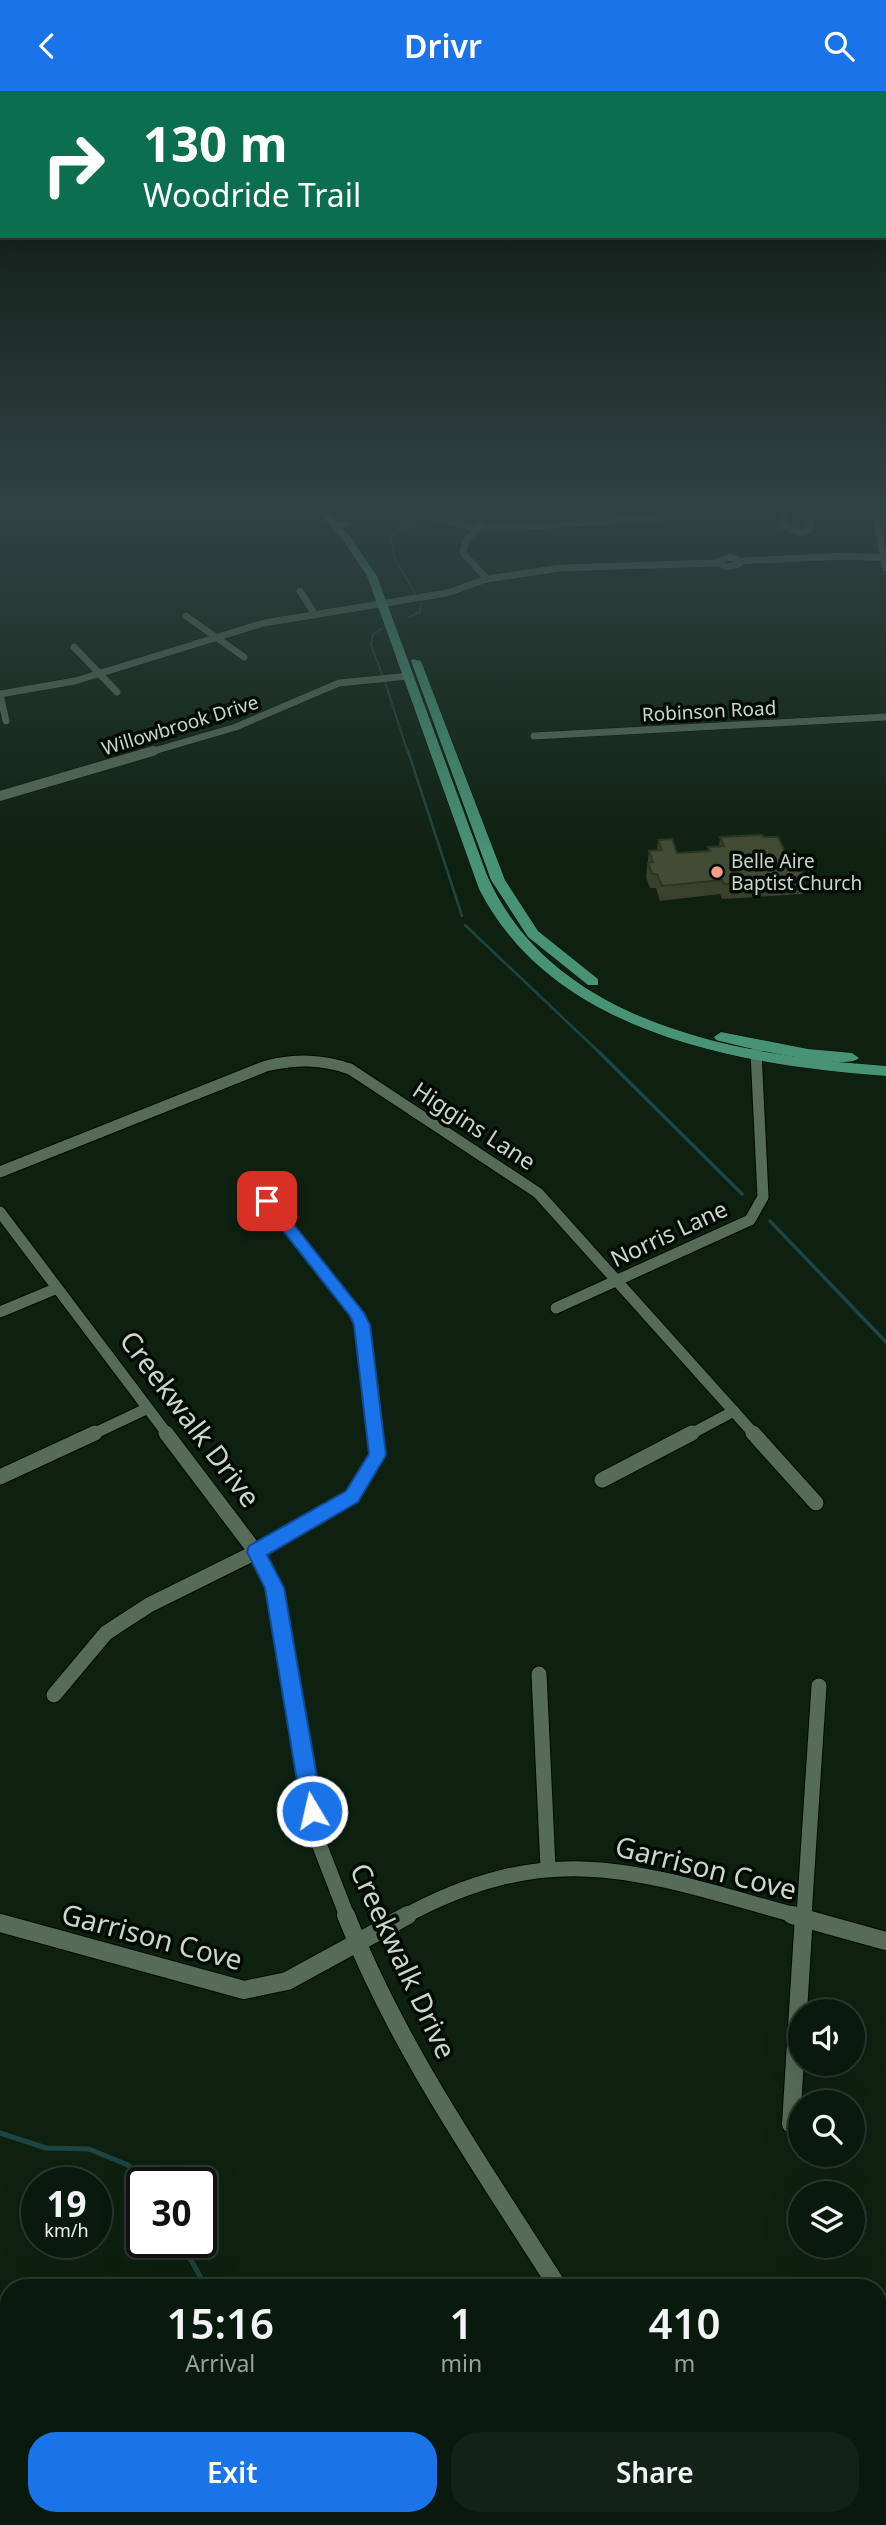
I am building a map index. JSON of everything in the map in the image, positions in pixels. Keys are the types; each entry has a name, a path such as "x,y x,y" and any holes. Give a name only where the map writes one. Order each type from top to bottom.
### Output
{"main road":[{"path":"396,629 409,676 487,888 499,913 517,936 545,963 581,989 622,1012 668,1032 826,1068 886,1071"},
{"path":"399,629 498,880 533,933 590,981 661,1017 756,1051 886,1061"}],"street":[{"path":"204,629 244,657"},
{"path":"6,721 0,694 100,674 253,629"},
{"path":"74,647 117,692"},
{"name":"Willowbrook Drive","path":"0,796 236,727 338,683 409,676"},
{"name":"Robinson Road","path":"534,736 886,717"},
{"name":"Norris Lane","path":"556,1308 750,1220 763,1197 756,1051"},
{"name":"Higgins Lane","path":"0,1172 266,1066 295,1058 328,1060 350,1069 538,1193 817,1503"},
{"path":"54,1695 107,1633 149,1605 256,1552 352,1497 378,1455 362,1325 356,1313 267,1201"},
{"name":"Creekwalk Drive","path":"0,1212 55,1289 256,1552 274,1588 316,1836 358,1945 422,2072 553,2279"},
{"path":"0,1312 55,1289"},
{"path":"0,1477 146,1409"},
{"path":"601,1480 734,1412"},
{"path":"540,1674 548,1868"},
{"path":"794,2090 819,1686"},
{"name":"Garrison Cove","path":"0,1923 244,1990 287,1981 358,1945 409,1914 480,1882 548,1868 591,1867 650,1875 886,1941"}],"building":[{"name":"Belle Aire Baptist Church","path":"720,837 778,837 793,869 801,869 806,880 724,884 722,880 662,886 657,874 652,874 648,863 653,862 649,851 662,850 658,840 672,839 677,853 710,851 708,847 724,846"}],"waterway":[{"path":"382,629 373,634 371,645 382,674"},
{"path":"385,682 408,753"},
{"path":"408,751 462,916"},
{"path":"465,925 601,1054"},
{"path":"599,1052 742,1194"},
{"path":"770,1221 886,1342"},
{"path":"0,2133 46,2148 89,2149 130,2167"},
{"path":"190,2258 202,2279"}],"place":[{"name":"Belle Aire Baptist Church","path":"717,872"}],"route":[{"path":"267,1201 330,1276 362,1325 378,1455 352,1497 256,1552 274,1588 289,1661 312,1811"}]}
